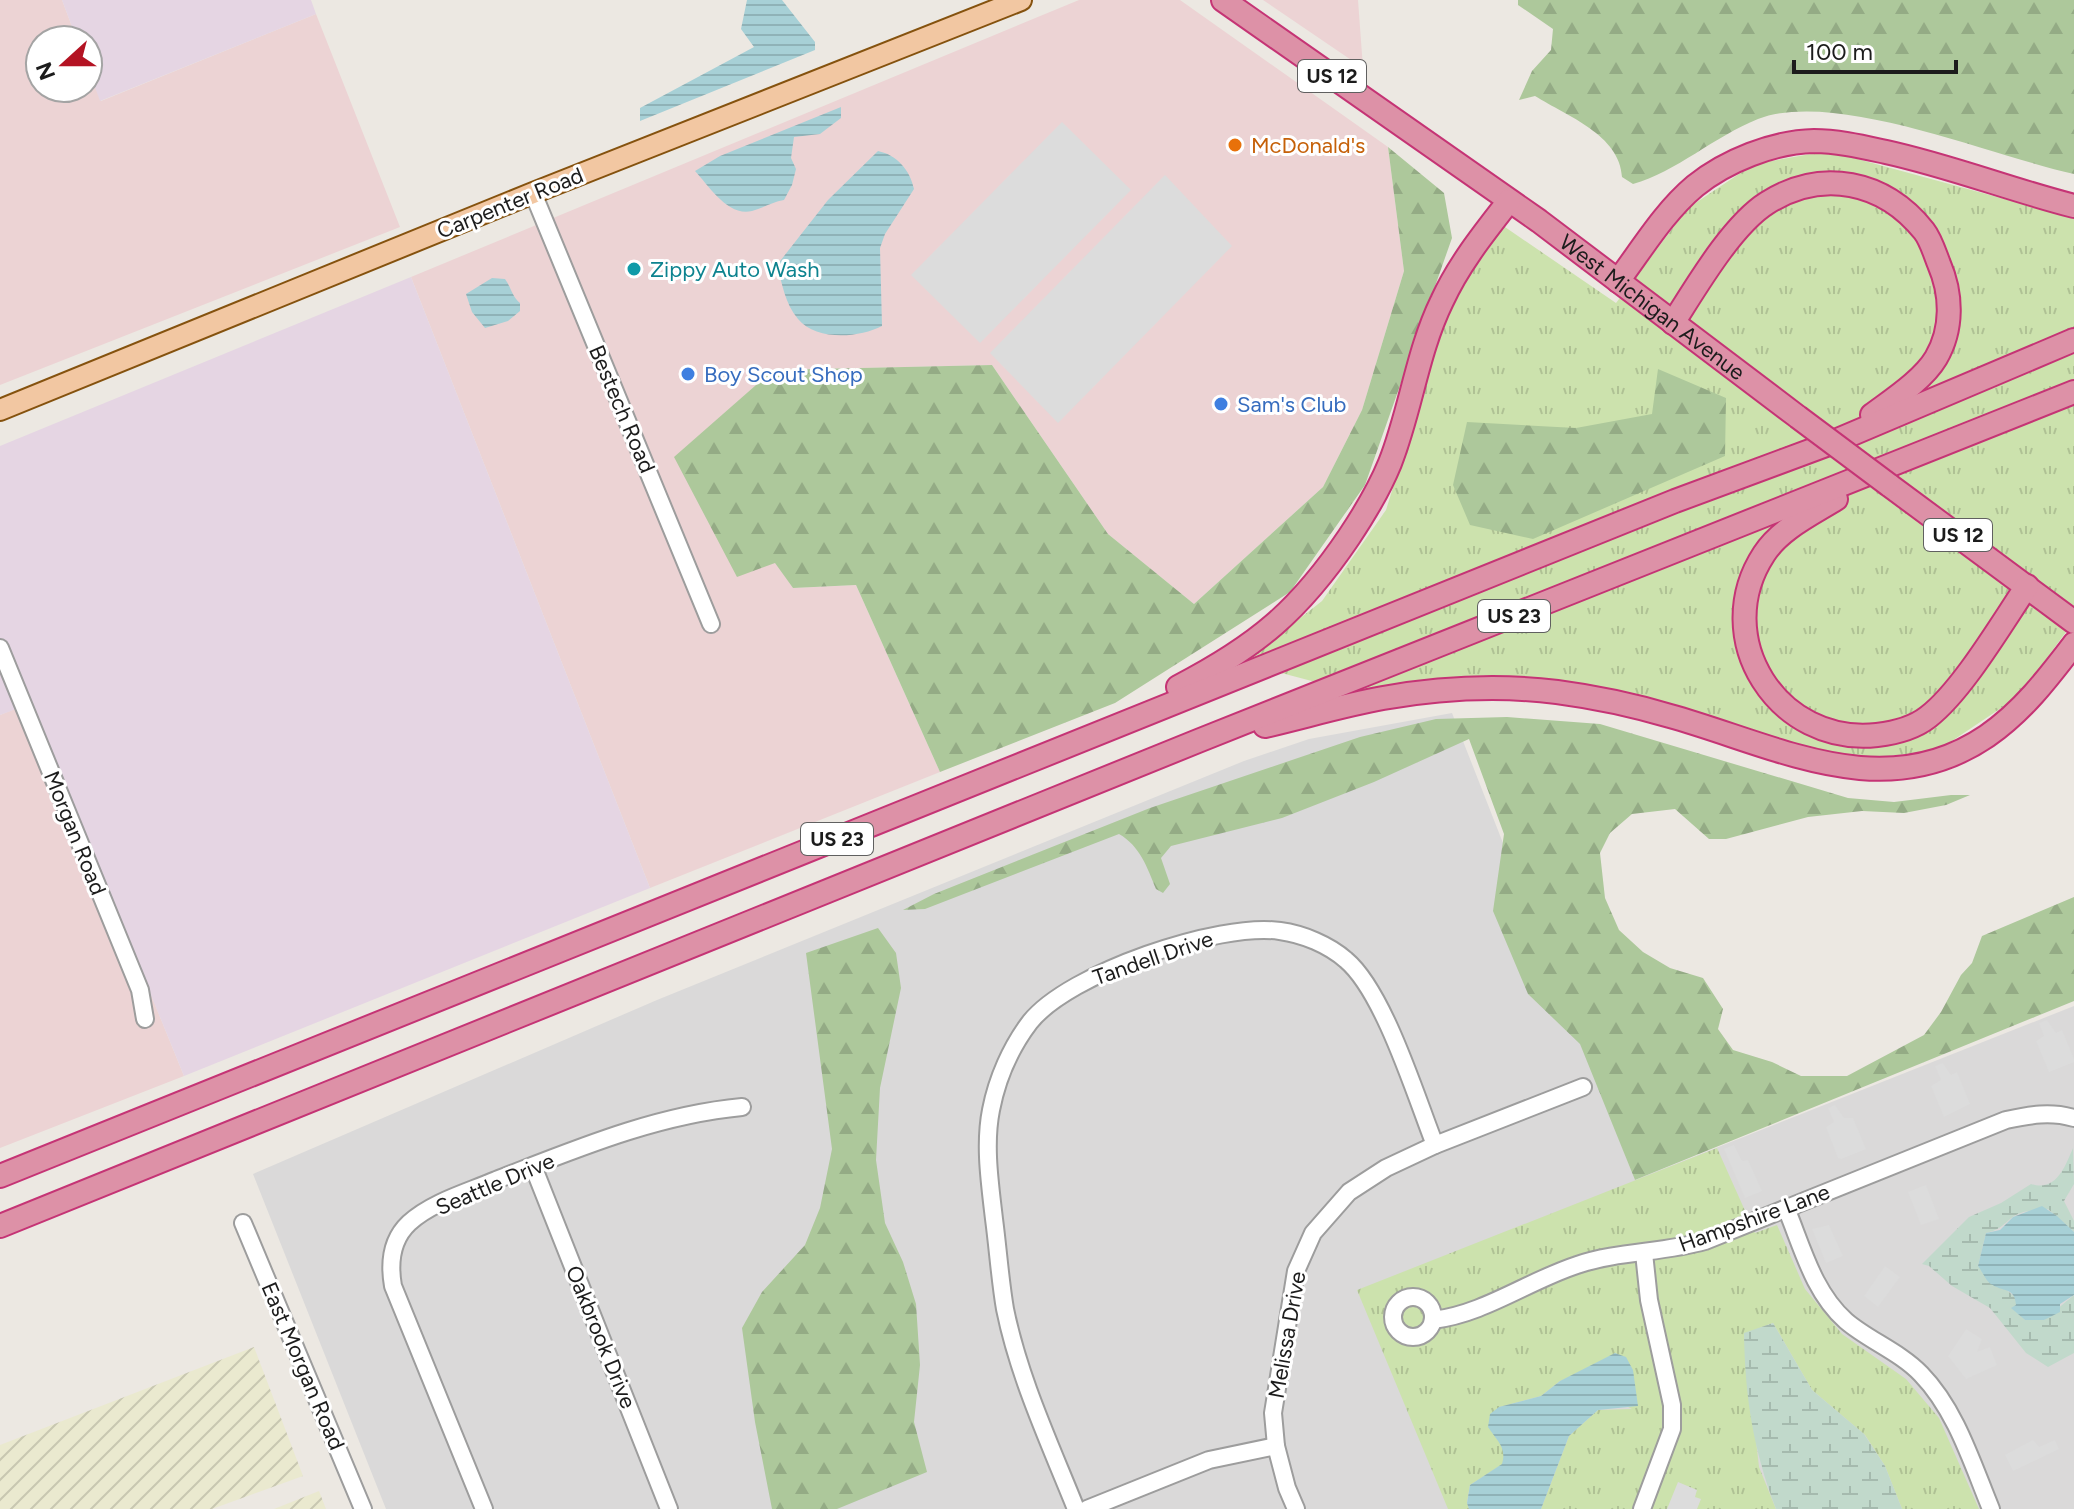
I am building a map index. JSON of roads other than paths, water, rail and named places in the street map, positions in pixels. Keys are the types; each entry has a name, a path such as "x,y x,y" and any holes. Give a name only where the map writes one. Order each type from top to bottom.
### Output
{"highway":[{"name":"West Michigan Avenue","path":"1223,0 1509,201 1798,417 1890,475 2074,622"},
{"path":"1618,281 1668,215 1695,186 1724,168 1781,146 1814,141 1853,145 1935,163 2025,194 2074,206"},
{"path":"1673,323 1748,218 1764,204 1792,189 1825,183 1856,184 1898,204 1926,233 1946,280 1950,316 1935,359 1905,390 1826,445"},
{"path":"1058,749 1233,657 1298,605 1325,572 1370,505 1390,462 1440,304 1463,260 1509,201"},
{"name":"US 23","path":"0,1176 1675,501 1826,445 2074,340"},
{"name":"US 23","path":"0,1226 1198,741 1890,475 2074,392"},
{"path":"1890,475 1795,524 1765,552 1752,578 1745,603 1745,629 1750,653 1761,678 1775,698 1792,714 1813,726 1837,734 1863,737 1911,727 1928,717 1949,697 2027,586"},
{"path":"1198,741 1381,698 1450,689 1521,689 1603,699 1670,716 1820,763 1862,770 1897,769 1950,756 1990,734 2028,701 2074,644"}],"main road":[{"name":"Carpenter Road","path":"0,410 533,193 1021,0"}],"street":[{"name":"Bestech Road","path":"533,193 711,624"},
{"name":"Morgan Road","path":"0,648 140,990 145,1019"},
{"name":"Tandell Drive","path":"1076,1509 1032,1401 1005,1310 989,1171 991,1111 1008,1056 1032,1020 1071,988 1187,942 1241,930 1281,931 1317,942 1347,961 1373,996 1389,1028 1435,1145"},
{"name":"Melissa Drive","path":"1296,1509 1276,1446 1273,1413 1296,1271 1313,1233 1349,1192 1386,1168 1435,1145 1583,1087"},
{"name":"Seattle Drive","path":"484,1509 393,1286 390,1270 392,1251 400,1234 410,1222 441,1204 533,1166 654,1123 709,1110 742,1107"},
{"name":"Hampshire Lane","path":"1433,1320 1457,1317 1577,1265 1705,1241 2006,1120 2034,1114 2062,1114 2074,1118"},
{"name":"Oakbrook Drive","path":"533,1166 669,1509"},
{"path":"1786,1208 1814,1277 1829,1304 1850,1324 1920,1373 1945,1404 1991,1509"},
{"name":"East Morgan Road","path":"243,1223 363,1509"},
{"path":"1642,1509 1672,1429 1672,1405 1649,1300 1644,1253"},
{"path":"1087,1509 1209,1460 1276,1446"}],"water":[{"path":"747,0 782,0 815,42 815,50 640,121 640,108 754,47 741,29"},
{"path":"841,107 841,118 820,134 794,137 791,158 796,169 784,200 743,212 727,205 695,171 720,156"},
{"path":"878,151 902,164 914,189 885,234 880,248 882,326 850,335 815,331 798,319 790,307 777,265 828,200"},
{"path":"492,278 505,279 520,303 520,311 508,321 485,328 472,312 466,294"},
{"path":"2042,1206 2074,1232 2074,1295 2060,1304 2060,1312 2044,1320 2025,1320 2011,1308 2016,1305 2013,1295 1989,1283 1978,1266 1986,1233 2000,1230 2013,1217"},
{"path":"1615,1353 1626,1357 1633,1370 1638,1406 1598,1410 1569,1436 1541,1509 1469,1509 1470,1485 1502,1464 1502,1449 1488,1427 1490,1414 1499,1407 1541,1396 1560,1381"}],"place":[{"name":"McDonald's","path":"1235,145"},
{"name":"Zippy Auto Wash","path":"634,269"},
{"name":"Boy Scout Shop","path":"688,374"},
{"name":"Sam's Club","path":"1221,404"}]}
